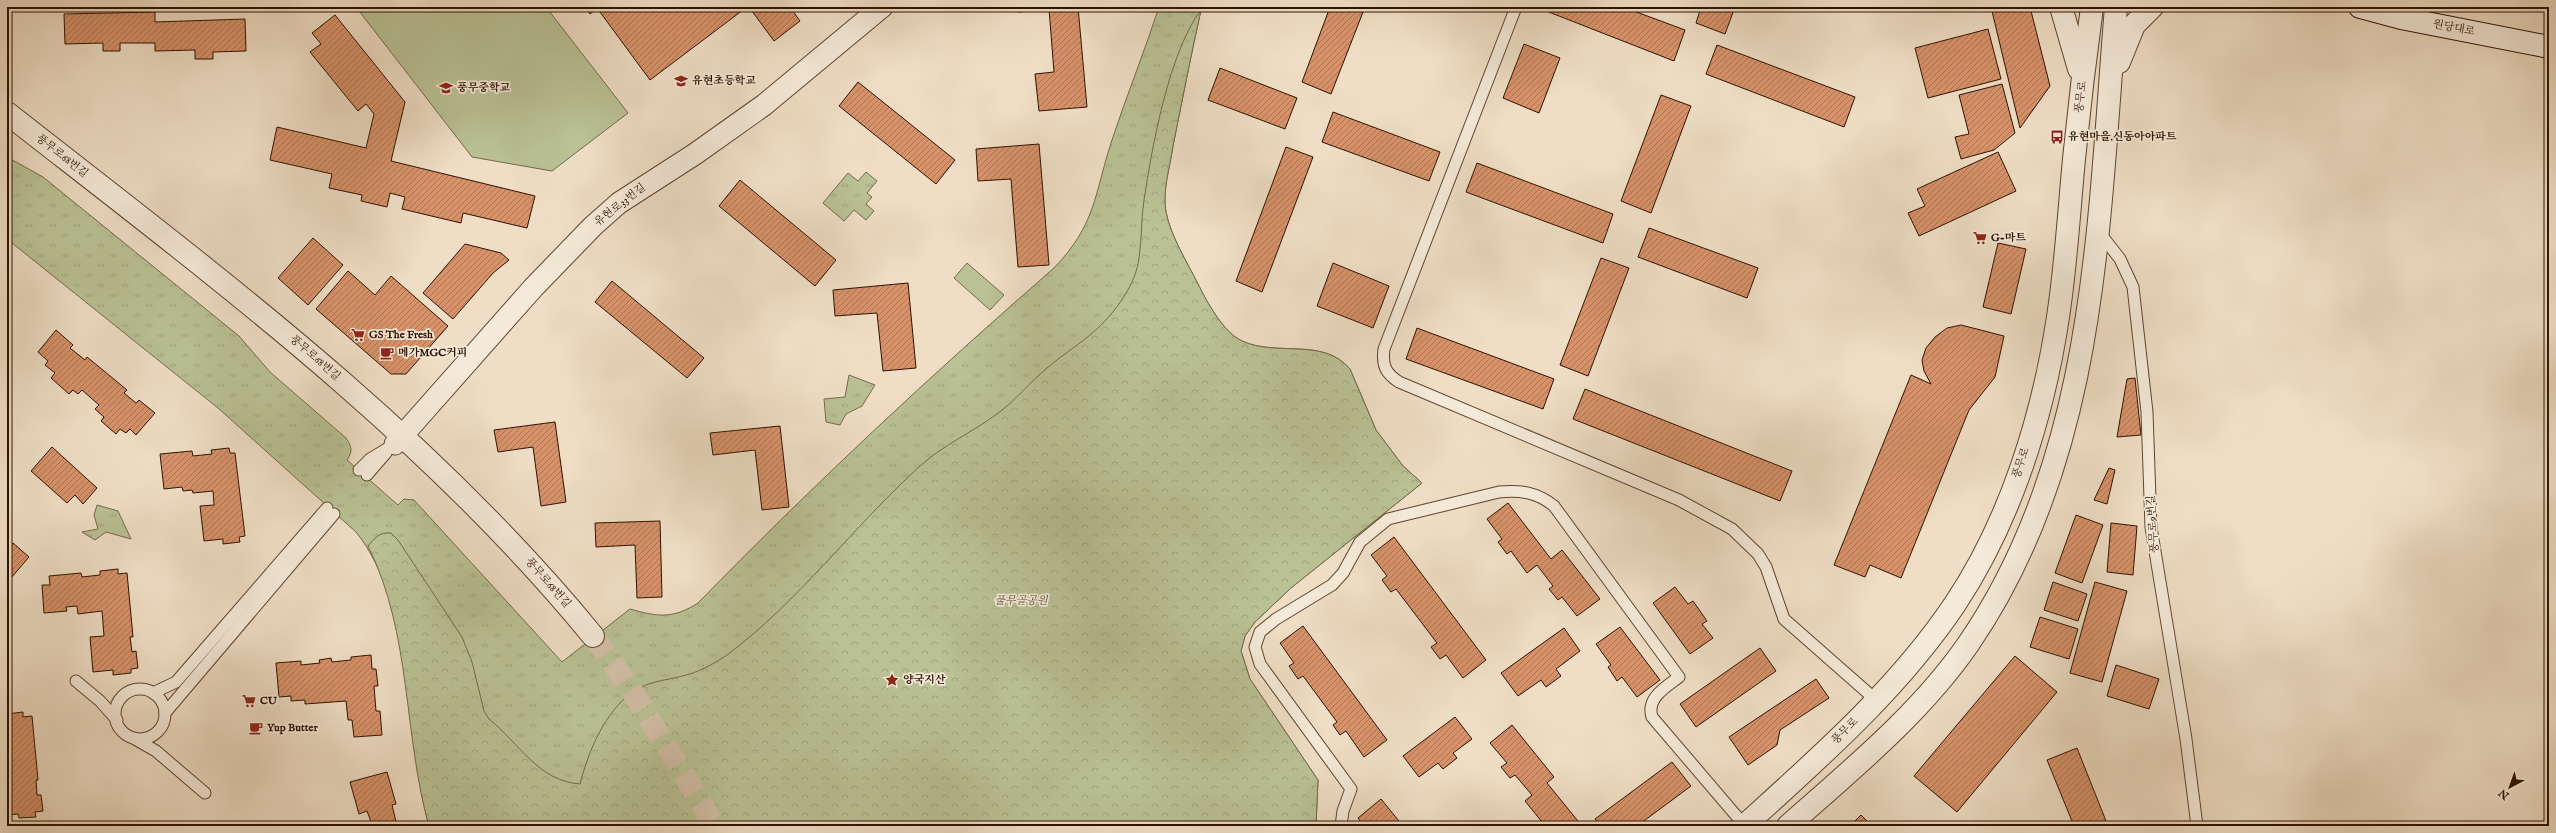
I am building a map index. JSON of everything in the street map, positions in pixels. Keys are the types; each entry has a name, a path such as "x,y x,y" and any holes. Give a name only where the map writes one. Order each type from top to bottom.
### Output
{"street":[{"name":"유현로33번길","path":"399,439 533,288 593,226 619,203 695,154 764,105 882,7"},
{"path":"2061,7 2082,82"},
{"name":"풍무로","path":"1744,826 1814,762 1876,700 1925,645 1956,603 1992,534 2026,452 2042,397 2058,316 2082,82 2092,7"},
{"path":"1788,826 1892,730 1929,693 1969,643 1995,600 2036,512 2069,414 2085,338 2097,230 2116,7"},
{"path":"2109,90 2134,25 2152,7"},
{"name":"원당대로","path":"2360,7 2401,18 2549,47"},
{"name":"풍무로68번길","path":"7,113 264,314 399,439 588,640"},
{"name":"풍무로68번길","path":"7,126 206,281 399,439"}],"lane":[{"path":"1516,7 1384,349 1384,368 1390,376 1398,382 1679,500 1732,529 1758,554 1766,567 1784,620 1876,700"},
{"name":"풍무로9번길","path":"2097,230 2120,259 2133,287 2147,412 2151,527 2186,739 2197,826"},
{"path":"363,473 399,439"},
{"path":"1341,826 1343,811 1351,789 1260,664 1255,647 1260,632 1266,626 1332,585 1343,573 1360,542 1388,519 1430,508 1513,491 1537,495 1554,506 1679,677 1662,690 1652,702 1652,717 1744,826"},
{"path":"100,701 122,697 137,689 153,692 176,682 330,511 165,713 156,751"},
{"path":"76,681 100,701 117,720"},
{"path":"153,692 159,698 165,713"},
{"path":"122,697 116,712 120,728 156,751 205,793"},
{"path":"133,737 148,738 161,728"}],"green space":[{"path":"356,7 546,7 628,113 552,171 472,157"},
{"name":"풀무골공원","path":"1159,7 1200,7 1201,10 1173,146 1165,204 1168,221 1175,240 1206,299 1216,316 1228,331 1242,341 1270,348 1313,350 1327,353 1339,359 1350,369 1376,430 1403,466 1422,483 1291,588 1255,622 1245,636 1241,651 1250,679 1318,780 1316,826 429,826 421,791 415,753 405,673 389,597 375,562 356,532 218,408 7,239 7,157 43,177 239,336 270,372 346,438 351,449 347,460 398,505 404,499 414,500 562,662 630,609 649,614 665,615 681,612 698,603 784,516 917,390 1054,268 1068,252 1078,237 1092,209 1111,143"},
{"name":"풀무골공원","path":"1201,10 1173,146 1165,196 1168,221 1175,240 1211,308 1222,324 1235,337 1242,341 1270,348 1313,350 1327,353 1339,359 1350,369 1376,430 1403,466 1422,483 1291,588 1255,622 1245,636 1241,651 1250,679 1318,780 1316,826 429,826 415,756 400,649 382,580 368,546 373,540 383,533 391,533 398,540 462,637 472,662 484,711 489,719 530,759 552,776 565,781 580,784 587,760 597,737 617,706 626,697 641,687 690,674 727,655 753,634 802,588 871,514 928,459 1004,409 1041,373 1091,334 1111,314 1124,296 1134,278 1137,268 1140,251 1144,200 1157,128 1171,75 1180,50 1190,28"},
{"path":"866,172 877,181 867,193 872,197 866,204 874,211 866,220 854,210 844,221 823,203 848,173 858,181"},
{"path":"967,263 1004,295 990,310 954,278"},
{"path":"849,375 875,385 862,406 846,414 840,425 826,422 824,399 845,397"},
{"path":"97,505 118,511 131,539 106,532 95,540 82,532 98,529 94,515"}],"building":[{"path":"585,7 747,7 650,80 597,8 590,14"},
{"path":"749,7 790,7 800,21 774,41"},
{"path":"1017,7 1078,7 1087,107 1039,111 1035,74 1054,72 1049,9 1018,12"},
{"path":"1330,7 1365,7 1331,94 1302,82"},
{"path":"1536,7 1623,7 1685,30 1674,61"},
{"path":"1701,7 1735,7 1725,34 1696,23"},
{"path":"1991,7 2030,7 2050,86 2020,128"},
{"path":"155,12 155,22 245,19 246,51 213,52 213,59 195,59 195,50 155,51 155,43 120,43 120,51 103,51 103,43 65,44 64,14"},
{"path":"335,15 405,102 391,161 535,196 527,228 463,213 461,223 402,209 405,197 390,193 387,207 361,201 362,195 329,188 332,174 270,160 277,127 366,148 374,114 366,104 358,111 310,52 321,44 312,33"},
{"path":"1988,29 2001,79 1928,98 1915,48"},
{"path":"1524,44 1560,58 1539,113 1503,98"},
{"path":"1717,45 1855,97 1844,127 1706,74"},
{"path":"1220,68 1297,98 1285,129 1208,100"},
{"path":"858,82 955,160 936,184 839,106"},
{"path":"2002,84 2015,133 1994,150 1961,159 1955,137 1969,134 1959,95"},
{"path":"1661,95 1691,106 1651,213 1621,201"},
{"path":"1333,112 1440,152 1429,181 1322,142"},
{"path":"1039,144 1049,265 1018,267 1011,179 978,181 976,149"},
{"path":"1286,147 1313,157 1262,292 1236,281"},
{"path":"1998,152 2016,191 1919,236 1908,213 1925,206 1917,189"},
{"path":"1477,163 1613,214 1603,243 1466,192"},
{"path":"740,180 836,260 815,286 719,206"},
{"path":"1649,228 1758,268 1747,298 1638,257"},
{"path":"313,238 343,265 308,305 278,278"},
{"path":"1998,243 2026,249 2011,314 1983,307"},
{"path":"465,244 501,253 509,260 493,273 453,319 423,293"},
{"path":"1601,258 1629,268 1588,376 1560,365"},
{"path":"1333,263 1389,286 1373,328 1317,306"},
{"path":"348,271 375,295 391,276 448,326 406,374 391,374 316,309"},
{"path":"612,281 704,358 687,378 595,302"},
{"path":"908,283 916,368 883,371 877,313 835,316 833,290"},
{"path":"1961,325 2004,336 1995,377 1969,410 1901,578 1870,565 1865,577 1834,565 1911,375 1931,384 1924,371 1922,360 1926,348 1935,337 1947,328"},
{"path":"1417,328 1554,379 1543,409 1406,359"},
{"path":"56,330 73,345 70,348 85,360 87,357 127,390 124,393 136,403 139,400 155,413 136,435 130,429 126,433 120,429 116,434 101,421 104,417 95,409 99,405 82,390 78,394 73,390 69,394 51,378 55,373 45,365 48,361 38,352"},
{"path":"2135,378 2141,435 2117,437 2127,379"},
{"path":"1585,389 1792,471 1780,501 1573,419"},
{"path":"555,422 566,502 541,506 533,447 498,452 494,430"},
{"path":"780,426 789,507 762,510 755,450 713,455 710,433"},
{"path":"52,447 97,488 83,504 75,495 67,503 31,471"},
{"path":"229,448 230,453 235,453 245,536 239,537 240,542 223,544 223,539 204,541 200,506 214,505 213,491 193,493 192,490 183,491 182,487 164,489 160,454 192,451 193,456 212,454 211,450"},
{"path":"2109,468 2115,470 2107,504 2094,500"},
{"path":"1508,503 1551,559 1562,550 1600,599 1577,616 1562,597 1558,600 1549,589 1553,586 1537,565 1527,573 1511,551 1507,554 1498,542 1502,539 1487,519"},
{"path":"2076,515 2103,525 2082,583 2055,573"},
{"path":"660,521 662,597 637,598 635,545 596,547 595,523"},
{"path":"2111,523 2137,526 2133,575 2107,572"},
{"path":"1394,537 1486,660 1463,678 1446,655 1440,659 1431,647 1437,643 1396,589 1391,592 1382,580 1387,576 1371,555"},
{"path":"13,543 29,557 11,578 7,575 7,544 10,547"},
{"path":"118,569 118,574 127,573 133,637 130,637 132,652 136,651 138,668 131,669 131,673 113,675 113,670 93,672 90,637 104,636 102,611 78,614 77,606 66,607 67,611 44,613 42,585 50,585 49,576 81,573 82,577 100,575 100,571"},
{"path":"2053,582 2087,594 2078,621 2044,610"},
{"path":"2095,582 2127,591 2102,682 2070,673"},
{"path":"1675,587 1688,604 1693,601 1707,621 1702,624 1713,638 1690,654 1653,603"},
{"path":"2040,617 2078,629 2069,659 2030,647"},
{"path":"1303,626 1387,740 1364,757 1346,731 1340,735 1333,725 1337,722 1303,676 1298,679 1289,666 1294,663 1280,643"},
{"path":"1620,627 1660,680 1637,697 1622,677 1617,681 1608,667 1611,665 1596,644"},
{"path":"1564,628 1580,651 1556,669 1561,676 1546,687 1541,680 1518,696 1501,673"},
{"path":"1760,648 1776,671 1696,727 1680,704"},
{"path":"371,655 372,669 376,669 378,686 374,686 376,711 380,711 382,735 354,737 352,720 348,720 346,701 305,704 305,700 291,701 291,696 279,697 276,663 301,661 301,665 320,663 319,660 331,658 332,662 351,660 351,657"},
{"path":"2015,656 2057,692 1957,812 1914,776"},
{"path":"2116,665 2159,679 2149,709 2107,696"},
{"path":"1816,679 1829,698 1780,730 1777,745 1748,765 1729,737"},
{"path":"23,712 23,717 32,716 38,780 36,780 37,795 41,795 43,811 35,812 36,817 19,818 18,814 7,815 7,779 9,779 7,714"},
{"path":"1455,717 1472,739 1453,753 1457,758 1443,769 1438,763 1419,777 1403,756"},
{"path":"1512,725 1554,777 1547,783 1582,826 1539,825 1542,822 1525,801 1532,795 1515,775 1510,778 1501,767 1507,763 1490,743"},
{"path":"2077,748 2108,826 2074,826 2047,760"},
{"path":"1672,762 1691,786 1637,826 1601,826 1595,819"},
{"path":"387,772 396,804 392,805 397,826 360,826 371,822 367,811 359,814 350,782"},
{"path":"1381,799 1403,826 1364,826 1358,818"},
{"path":"1861,815 1872,826 1850,826"}],"tunnel":[{"path":"593,636 632,691 715,826"}],"place":[{"name":"유현초등학교","path":"681,81"},
{"name":"풍무중학교","path":"446,88"},
{"name":"유현마을.신동아아파트","path":"2057,137"},
{"name":"G-마트","path":"1980,238"},
{"name":"GS The Fresh","path":"358,335"},
{"name":"메가MGC커피","path":"387,353"},
{"name":"양국지산","path":"892,680"},
{"name":"CU","path":"249,701"},
{"name":"Yup Butter","path":"256,728"}]}
